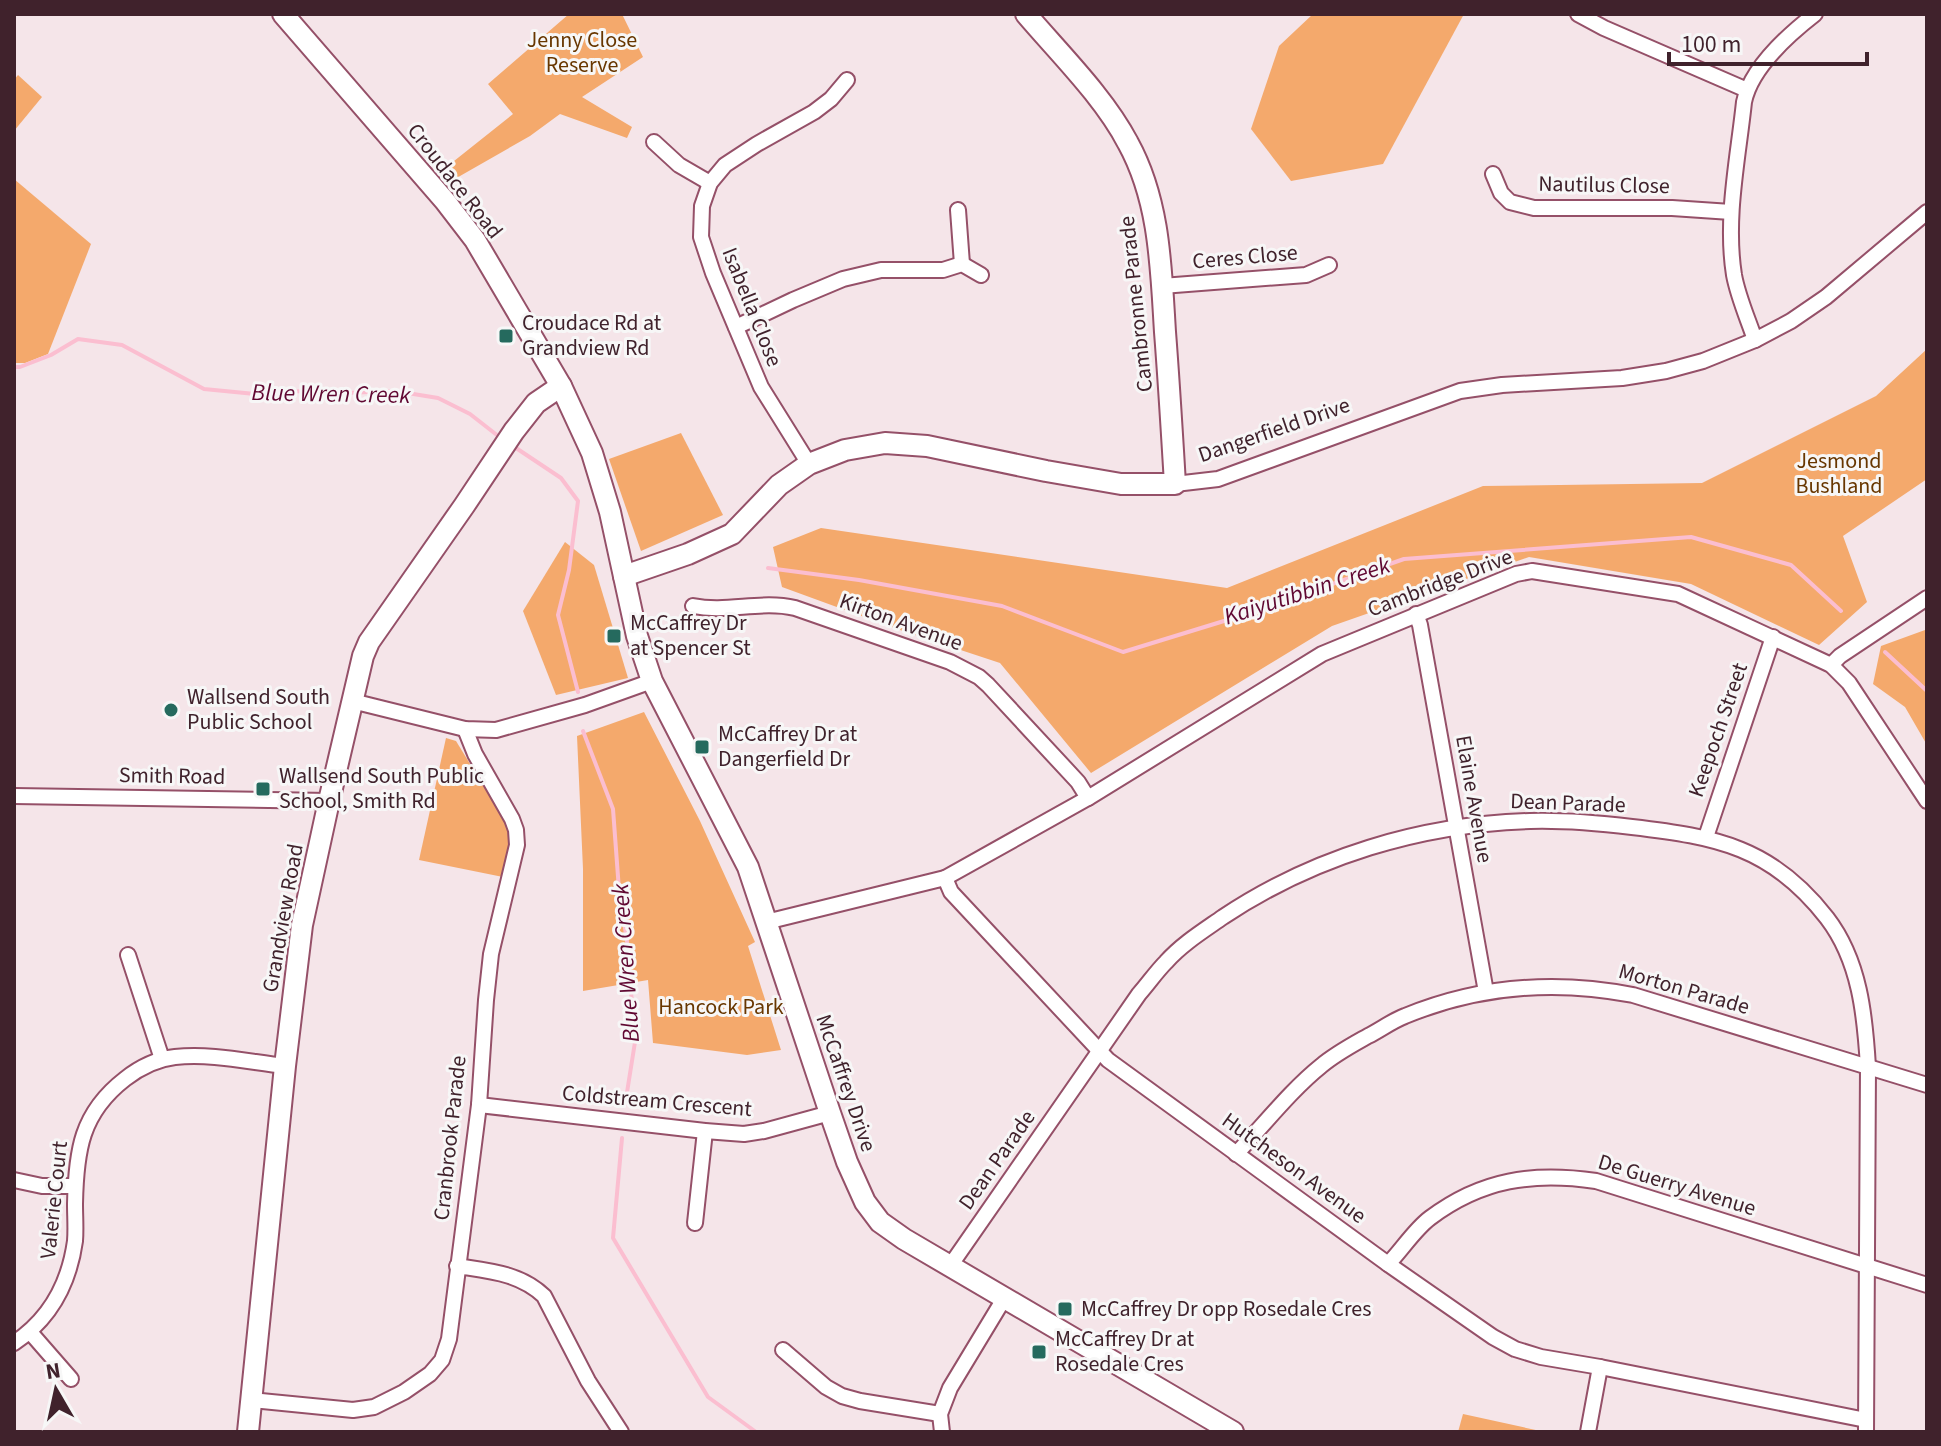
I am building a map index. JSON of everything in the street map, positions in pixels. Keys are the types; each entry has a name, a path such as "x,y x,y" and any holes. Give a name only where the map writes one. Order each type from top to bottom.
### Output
{"street":[{"name":"Croudace Road","path":"283,14 475,240 561,386 592,453 610,512 624,576"},
{"name":"Cambronne Parade","path":"1026,14 1109,113 1129,143 1142,174 1156,220 1175,484"},
{"path":"1578,14 1747,90"},
{"path":"1755,340 1735,278 1731,244 1731,212 1747,90 1767,60 1792,32 1815,14"},
{"path":"654,142 679,165 710,183 725,165 814,112 831,99 847,80"},
{"name":"Nautilus Close","path":"1493,174 1501,193 1510,202 1534,208 1672,208 1731,212"},
{"name":"Isabella Close","path":"710,183 702,206 701,237 713,273 761,387 809,464"},
{"path":"958,210 962,264"},
{"name":"Dangerfield Drive","path":"624,576 642,572 732,534 779,485 809,464 845,450 885,443 927,446 1121,484 1175,484 1218,479 1460,391 1516,384 1622,378 1703,361 1755,340 1791,321 1826,297 1927,212"},
{"path":"736,327 843,279 881,270 943,270 962,264 981,275"},
{"name":"Ceres Close","path":"1162,286 1306,275 1329,265"},
{"name":"Grandview Road","path":"248,1432 302,925 363,656 369,642 514,431 536,403 561,386"},
{"name":"Cambridge Drive","path":"945,878 1088,798 1322,654 1516,574 1532,571 1678,594 1831,665 1849,683 1927,801"},
{"name":"McCaffrey Drive","path":"624,576 637,636 652,681 748,867 847,1162 865,1202 880,1222 904,1239 1233,1432"},
{"path":"1831,665 1858,643 1927,598"},
{"name":"Kirton Avenue","path":"693,606 707,609 783,605 967,670 988,685 1078,782 1088,798"},
{"name":"Elaine Avenue","path":"1416,614 1486,992"},
{"name":"Keepoch Street","path":"1706,837 1773,637"},
{"path":"352,701 465,729 496,730 585,705 652,681"},
{"name":"Cranbrook Parade","path":"252,1400 353,1410 374,1407 430,1374 442,1360 449,1339 479,1105 491,954 517,845 512,819 475,754 465,729"},
{"name":"Smith Road","path":"14,796 329,801"},
{"name":"Dean Parade","path":"950,1266 1139,994 1165,962 1247,901 1313,869 1383,843 1457,828 1532,820 1594,823 1706,837 1751,853 1780,870 1804,891 1829,920 1848,952 1856,977 1865,1025 1868,1067 1866,1426"},
{"path":"766,922 945,878"},
{"name":"Hutcheson Avenue","path":"945,878 951,892 1099,1052 1493,1337 1515,1349 1541,1357 1600,1367 1866,1426"},
{"path":"128,955 162,1059"},
{"name":"Morton Parade","path":"1236,1154 1321,1066 1349,1047 1403,1016 1486,992 1542,987 1618,992 1927,1085"},
{"name":"Valerie Court","path":"14,1343 30,1332 58,1297 68,1275 75,1239 75,1186 80,1142 86,1125 113,1088 136,1071 162,1059 210,1057 285,1066"},
{"name":"Coldstream Crescent","path":"479,1105 705,1131 755,1133 830,1113"},
{"path":"695,1223 705,1131"},
{"name":"De Guerry Avenue","path":"1388,1264 1428,1220 1462,1198 1508,1180 1548,1177 1596,1181 1927,1285"},
{"path":"14,1180 42,1186 75,1186"},
{"path":"457,1266 508,1275 533,1285 544,1296 588,1381 621,1432"},
{"path":"942,1432 940,1414 950,1388 1005,1297"},
{"path":"30,1332 71,1379"},
{"path":"783,1350 826,1387 842,1396 940,1414"},
{"path":"1588,1432 1600,1367"}],"green space":[{"name":"Jenny Close Reserve","path":"569,14 622,14 643,57 582,97 632,127 627,138 560,114 530,136 453,180 444,169 513,114 488,84"},
{"path":"1313,14 1464,14 1383,164 1291,181 1251,129 1279,46"},
{"path":"18,75 42,97 14,131 14,80"},
{"path":"14,179 91,244 48,354 25,363 14,363"},
{"name":"Jesmond Bushland","path":"1927,349 1927,479 1843,536 1867,602 1819,645 1691,584 1529,557 1332,626 1091,773 1000,663 782,587 773,547 821,528 1227,588 1483,486 1702,483 1876,396"},
{"path":"681,433 723,515 641,551 609,459"},
{"path":"565,542 594,565 628,678 556,695 523,611"},
{"path":"1925,630 1927,745 1905,707 1873,684 1881,646"},
{"name":"Hancock Park","path":"644,712 700,821 755,942 748,946 781,1050 747,1055 653,1043 648,980 583,991 583,869 577,736"},
{"path":"446,738 456,741 510,829 511,842 503,877 419,860"},
{"path":"1463,1414 1545,1432 1458,1432"}],"waterway":[{"name":"Blue Wren Creek","path":"14,367 51,355 78,339 122,345 204,389 255,394 395,391 438,398 470,414 502,439"},
{"name":"Blue Wren Creek","path":"513,446 561,478 578,501 569,570 558,615 578,692"},
{"name":"Kaiyutibbin Creek","path":"768,568 859,580 1002,606 1123,652 1237,617 1404,559 1691,537 1791,565 1841,611"},
{"name":"Kaiyutibbin Creek","path":"1885,652 1927,691"},
{"name":"Blue Wren Creek","path":"583,731 613,809 635,1042 625,1105"},
{"name":"Blue Wren Creek","path":"622,1138 613,1238 708,1397 756,1432"}],"place":[{"name":"Croudace Rd at Grandview Rd","path":"506,336"},
{"name":"McCaffrey Dr at Spencer St","path":"614,636"},
{"name":"Wallsend South Public School","path":"171,710"},
{"name":"McCaffrey Dr at Dangerfield Dr","path":"702,747"},
{"name":"Wallsend South Public School, Smith Rd","path":"263,789"},
{"name":"McCaffrey Dr opp Rosedale Cres","path":"1065,1309"},
{"name":"McCaffrey Dr at Rosedale Cres","path":"1039,1352"}]}
